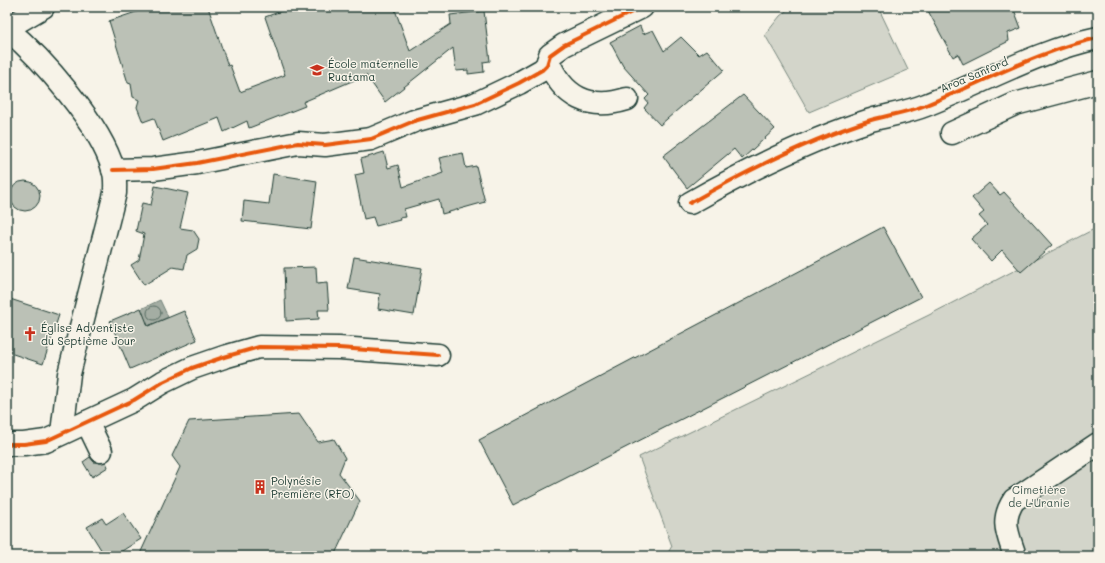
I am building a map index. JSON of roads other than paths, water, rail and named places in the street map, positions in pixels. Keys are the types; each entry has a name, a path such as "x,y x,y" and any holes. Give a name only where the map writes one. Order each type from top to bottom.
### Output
{"street":[{"path":"43,7 7,29 39,60 84,113 108,156 113,170 115,193 69,374 62,433"},
{"path":"113,170 154,169 197,163 298,143 325,145 371,139 414,121 474,104 518,84 547,66 550,55 564,45 642,7"},
{"name":"Aroa Sanford","path":"690,203 740,174 792,150 871,120 925,106 1082,41 1098,38"},
{"path":"548,61 554,77 572,95 590,103 611,104 627,99"},
{"path":"952,133 1015,104 1098,82"},
{"path":"7,444 24,444 46,441 134,400 163,382 192,368 224,356 259,347 339,348 438,355"},
{"path":"87,422 101,451"},
{"path":"1015,556 1007,535 1006,516 1007,510 1014,500 1098,444"}],"water":[{"path":"160,300 168,317 148,326 141,309"}],"place":[{"name":"École maternelle Ruatama","path":"317,70"},
{"name":"Église Adventiste du Septième Jour","path":"30,334"},
{"name":"Polynésie Première (RFO)","path":"260,487"}],"park label":[{"name":"Cimetière de L'Uranie","path":"1039,496"}]}
